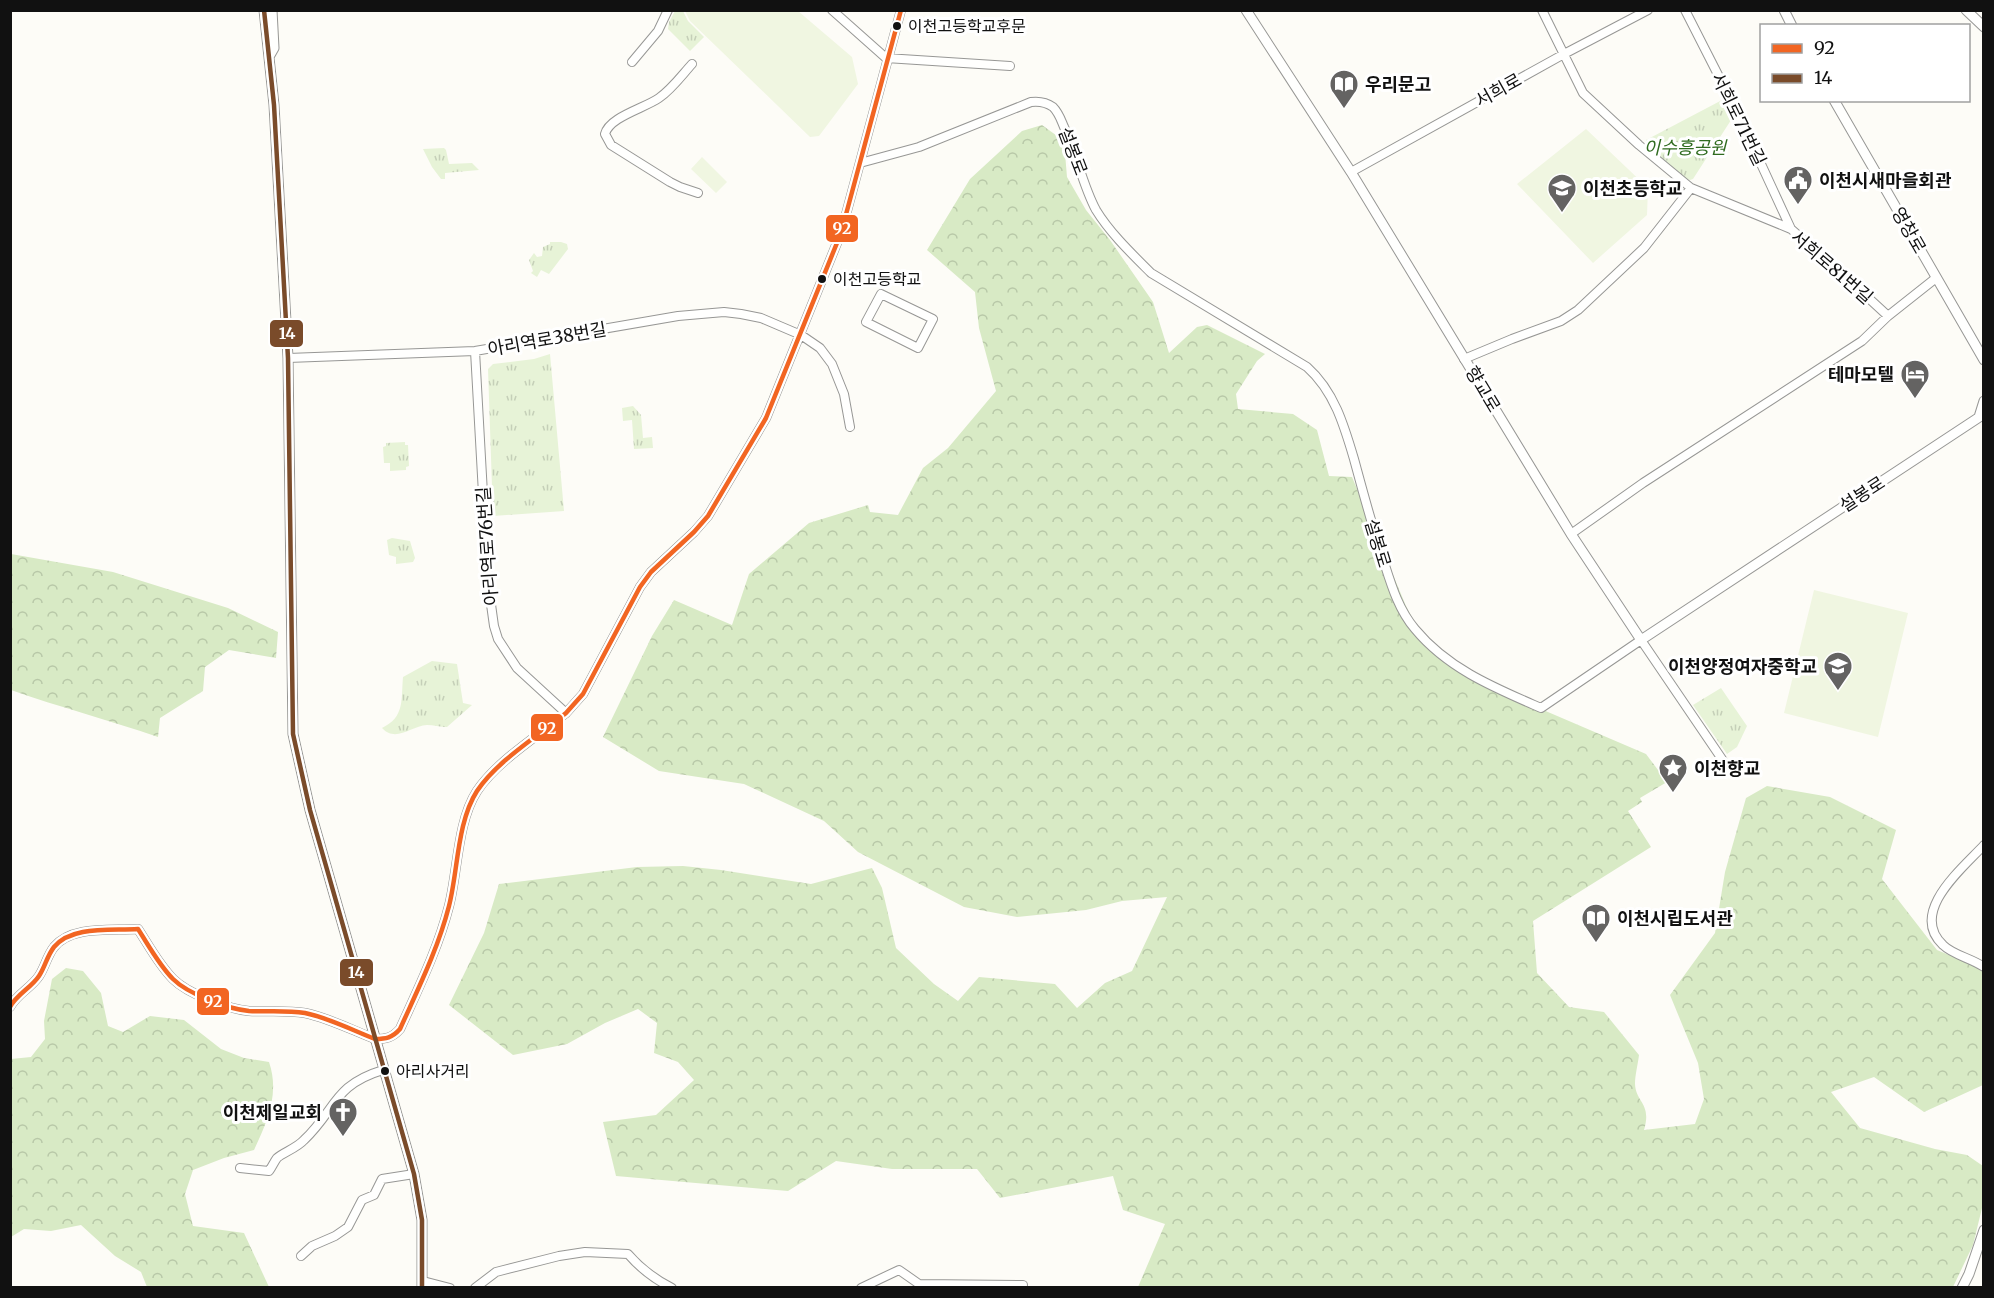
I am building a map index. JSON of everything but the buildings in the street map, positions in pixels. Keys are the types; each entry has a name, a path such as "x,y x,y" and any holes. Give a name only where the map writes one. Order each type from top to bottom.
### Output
{"street":[{"path":"264,10 267,47 270,55 288,358 293,734 310,810 414,1174 422,1220 422,1284 450,1287"},
{"path":"270,55 274,48 272,10"},
{"path":"632,62 656,33 668,10"},
{"path":"832,10 886,58 1010,66"},
{"path":"10,1007 38,978 48,957 64,938 75,932 138,929 163,968 175,981 223,1005 248,1011 307,1013 375,1039 386,1039 394,1035 399,1029 435,951 450,904 465,820 469,805 477,791 500,766 566,713 583,694 640,587 651,573 694,532 718,502 766,418 839,239 886,58 901,10"},
{"name":"향교로","path":"1246,10 1351,172 1571,534 1726,765"},
{"name":"서희로81번길","path":"1542,10 1583,93 1639,145 1691,188 1791,229 1888,316"},
{"name":"서희로","path":"1351,172 1648,10"},
{"name":"서희로71번길","path":"1685,10 1738,114 1791,229"},
{"path":"1784,10 1791,24"},
{"path":"1966,10 1983,27"},
{"path":"692,64 661,97 615,121 608,127 605,134 611,144 670,182 680,188 698,193"},
{"name":"설봉로","path":"860,163 919,147 1031,102 1038,101 1052,106 1075,150 1082,176 1097,210 1130,253 1151,273 1307,367 1322,382 1343,420 1396,599 1414,629 1450,662 1486,684 1541,708 1982,415"},
{"name":"영창로","path":"1835,102 1983,360"},
{"path":"1464,359 1561,321 1589,301 1644,248 1691,188"},
{"path":"1571,534 1643,483 1862,341 1888,316 1936,278"},
{"path":"881,294 933,319 918,348 866,322 881,294"},
{"name":"아리역로38번길","path":"288,358 475,351 678,316 724,312 761,318 801,334 819,348 832,364 844,394 850,427"},
{"name":"아리역로76번길","path":"475,351 488,583 494,626 498,639 517,668 566,713"},
{"path":"1982,415 1983,401"},
{"path":"1983,845 1939,895 1932,912 1933,930 1937,939 1945,947 1983,967"},
{"path":"240,1168 269,1171 278,1157 291,1151 305,1140 340,1093 367,1074 383,1070"},
{"path":"302,1256 312,1246 335,1236 348,1227 362,1200 374,1195 382,1179 414,1174"},
{"path":"1962,1287 1969,1274 1983,1230"},
{"path":"475,1287 496,1272 585,1252 628,1254 643,1271 672,1287"},
{"path":"861,1287 899,1270 919,1284 1023,1285"}],"green space":[{"path":"675,11 683,11 688,21 704,37 690,51 668,29"},
{"path":"685,11 798,11 852,57 858,84 819,136 810,137 690,21"},
{"name":"이수흥공원","path":"1724,99 1730,104 1733,117 1693,179 1684,178 1648,148 1646,140"},
{"path":"1042,125 1064,141 1067,177 1086,210 1153,302 1169,353 1197,327 1207,325 1265,354 1257,361 1236,394 1238,409 1293,414 1317,430 1329,476 1352,477 1406,606 1425,642 1487,686 1646,754 1667,782 1640,798 1642,802 1628,811 1651,847 1533,921 1537,973 1569,1007 1604,1012 1639,1055 1635,1084 1646,1114 1644,1130 1695,1124 1704,1099 1698,1063 1670,995 1715,933 1725,872 1746,798 1767,786 1830,797 1896,830 1882,879 1937,950 1978,967 1984,973 1983,1085 1924,1112 1874,1077 1831,1092 1860,1128 1935,1149 1967,1155 1983,1166 1983,1204 1973,1245 1953,1287 1138,1287 1165,1224 1123,1210 1113,1176 1000,1198 977,1169 892,1169 836,1161 788,1191 616,1176 603,1122 656,1115 694,1080 678,1062 654,1053 657,1023 638,1009 605,1023 567,1044 513,1055 449,1005 484,933 499,884 637,867 683,866 811,884 872,868 882,888 896,948 934,984 958,1001 979,977 1055,984 1077,1008 1105,983 1132,971 1167,897 1122,901 1086,910 1017,917 964,907 858,852 824,821 744,784 659,771 603,737 652,636 674,600 732,625 749,574 809,523 868,505 870,512 898,515 923,468 948,448 996,391 979,328 975,292 927,250 970,179 1022,131"},
{"path":"1586,129 1648,188 1647,215 1593,263 1517,184"},
{"path":"444,148 449,164 472,163 479,170 445,173 445,179 441,179 423,149"},
{"path":"702,157 727,182 716,193 691,169"},
{"path":"550,242 567,244 568,249 549,274 541,270 537,277 531,273 533,271 529,260 534,253 537,257 542,256 543,247"},
{"path":"550,354 564,511 493,516 488,369 493,364 534,359"},
{"path":"633,406 641,415 643,438 652,437 653,448 634,449 632,420 623,421 622,408"},
{"path":"405,442 405,445 408,445 409,466 406,470 390,471 390,463 384,463 383,447 386,443"},
{"path":"392,538 410,541 415,558 413,562 396,564 396,557 389,555 387,540"},
{"path":"11,554 113,572 228,608 278,632 276,658 229,650 205,667 203,691 160,718 158,737 11,690"},
{"path":"1814,590 1908,613 1878,737 1784,713"},
{"path":"432,661 457,664 463,703 472,705 447,727 427,725 398,734 387,732 382,728 395,719 398,713 402,700 403,677"},
{"path":"1721,688 1747,726 1737,747 1727,754 1693,705"},
{"path":"66,968 83,971 101,993 108,1026 123,1032 150,1016 184,1020 221,1049 244,1058 269,1062 273,1097 254,1150 193,1170 185,1194 193,1226 244,1233 269,1287 147,1287 141,1272 115,1256 81,1225 51,1231 24,1229 11,1237 11,1059 31,1057 45,1039 44,1021 52,979"}],"transit line":[{"name":"14","path":"264,10 274,105 288,358 293,734 310,810 414,1174 422,1220 422,1288"},
{"name":"92","path":"10,1007 16,998 36,980 52,950 62,940 71,935 93,930 138,929 168,974 180,985 209,1000 249,1011 284,1011 314,1015 375,1039 389,1037 400,1029 439,938 449,906 465,817 477,791 495,769 566,713 583,694 640,587 651,572 708,516 766,418 841,233 901,10"}],"place":[{"name":"이천고등학교후문","path":"897,26"},
{"name":"우리문고","path":"1344,110"},
{"name":"이천시새마을회관","path":"1798,206"},
{"name":"이천초등학교","path":"1562,214"},
{"name":"이천고등학교","path":"822,279"},
{"name":"테마모텔","path":"1915,400"},
{"name":"이천양정여자중학교","path":"1838,692"},
{"name":"이천향교","path":"1673,794"},
{"name":"이천시립도서관","path":"1596,944"},
{"name":"아리사거리","path":"385,1071"},
{"name":"이천제일교회","path":"343,1138"}]}
